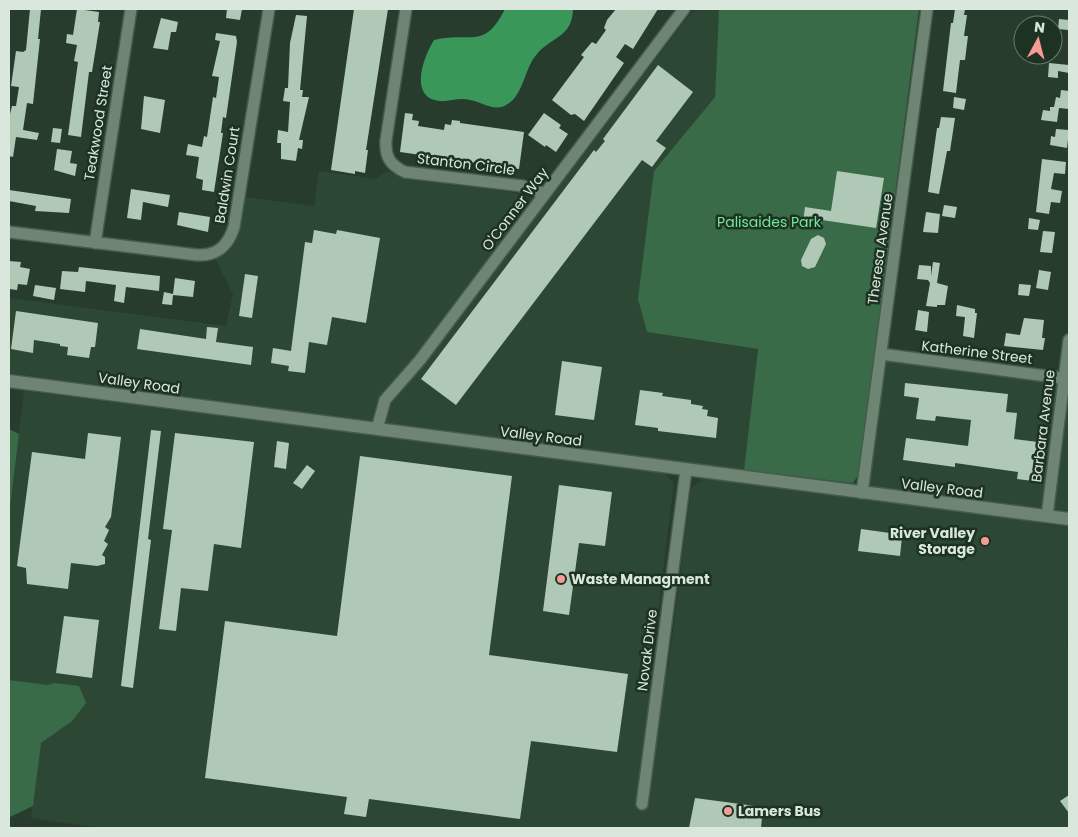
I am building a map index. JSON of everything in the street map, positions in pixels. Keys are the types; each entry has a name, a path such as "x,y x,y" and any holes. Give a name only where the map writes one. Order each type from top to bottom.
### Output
{"main road":[{"name":"Valley Road","path":"9,381 862,493 1069,518"}],"street":[{"name":"Teakwood Street","path":"95,243 131,9"},
{"name":"Baldwin Court","path":"9,232 206,256 218,251 228,243 234,227 269,9"},
{"name":"Stanton Circle","path":"406,9 386,140 385,152 391,163 405,172 523,186 545,194"},
{"name":"O'Conner Way","path":"377,430 385,400 420,360 684,9"},
{"name":"Theresa Avenue","path":"862,493 927,9"},
{"name":"Barbara Avenue","path":"1047,516 1067,378 1069,340"},
{"name":"Katherine Street","path":"880,354 1067,378"},
{"name":"Novak Drive","path":"642,804 686,470"}],"shaded area":[{"path":"505,9 573,9 569,26 560,36 537,54 517,95 506,105 497,107 466,99 439,101 429,98 421,84 421,75 426,56 434,40 483,35 497,22"},
{"path":"699,9 719,9 715,97 654,171 647,332 758,349 744,470 9,373 9,298 226,326 233,294 215,258 229,251 234,243 245,197 314,206 319,171 376,179 387,171 404,179 515,193 519,195 524,203 541,211 691,13"},
{"path":"886,359 1069,382 1069,511 868,487"},
{"path":"24,391 664,473 674,483 651,668 668,670 691,488 705,477 1041,521 1045,525 1069,527 1069,628 1067,646 1069,647 1069,828 101,828 31,818 48,686 9,680 9,515"}],"green space":[{"name":"Palisaides Park","path":"719,9 919,9 859,474 853,483 744,470 758,349 647,332 638,299 654,171 715,97"},
{"path":"9,429 19,434 9,515"},
{"path":"9,680 48,685 54,683 79,686 86,703 72,721 41,743 33,806 10,817"}],"building":[{"path":"30,9 41,9 38,39 40,39 33,104 27,103 23,130 39,133 37,140 16,137 13,157 9,156 9,118 12,106 16,106 19,87 11,86 16,51 23,52 26,50"},
{"path":"77,9 99,12 98,22 100,22 92,72 89,72 81,137 68,135 78,62 74,61 77,45 66,43 67,34 73,35"},
{"path":"227,9 242,9 240,20 226,18"},
{"path":"354,9 388,9 366,150 368,150 365,173 355,171 355,174 331,170"},
{"path":"616,9 658,9 633,49 625,44 616,57 624,63 584,121 575,114 571,115 552,100 584,57 581,55 592,42 596,44 606,30 604,28 607,20"},
{"path":"955,9 965,9 964,15 967,15 964,36 968,36 965,60 960,60 956,93 943,91 951,23 953,23"},
{"path":"296,15 307,16 300,90 303,90 302,97 309,97 299,140 303,140 302,149 298,148 296,161 281,159 281,143 277,143 278,130 288,132 290,102 283,101 285,88 288,88 290,43"},
{"path":"161,18 178,22 176,32 171,32 168,50 153,48"},
{"path":"1063,19 1069,20 1068,30 1063,30"},
{"path":"216,33 236,36 237,42 226,118 223,117 221,133 223,133 214,192 202,190 203,180 196,178 199,157 186,155 188,144 202,147 204,136 207,137 213,97 216,98 219,77 212,76 220,41 215,40"},
{"path":"658,65 693,92 656,141 666,148 652,167 642,160 456,405 421,379 594,150 596,152 605,141 603,139"},
{"path":"1049,65 1069,65 1069,73 1058,71 1058,78 1048,77"},
{"path":"1061,90 1069,91 1069,109 1059,108 1057,122 1041,120 1043,110 1050,111 1050,107 1054,107 1056,97 1060,98"},
{"path":"144,96 165,100 160,133 141,129"},
{"path":"954,97 966,99 964,110 953,108"},
{"path":"405,113 413,114 412,120 419,121 418,126 444,130 445,124 451,125 452,120 460,121 460,123 524,132 519,169 400,152"},
{"path":"544,113 561,125 559,128 568,134 556,152 528,135"},
{"path":"941,117 955,118 950,151 947,151 939,194 928,192 937,128 939,128"},
{"path":"53,128 62,129 60,143 51,142"},
{"path":"1056,129 1069,130 1067,148 1050,145 1051,136 1055,137"},
{"path":"57,149 72,151 70,163 77,164 75,176 54,170"},
{"path":"1042,159 1066,162 1065,174 1054,173 1051,189 1062,191 1060,203 1051,202 1049,214 1036,212"},
{"path":"837,171 884,178 876,228 822,220 821,225 803,222 805,207 831,211"},
{"path":"131,189 170,195 168,207 143,202 141,220 127,218"},
{"path":"9,190 71,199 69,213 35,211 36,206 9,201"},
{"path":"944,205 957,207 955,218 942,216"},
{"path":"179,212 210,217 208,232 177,225"},
{"path":"926,212 940,214 938,233 923,232"},
{"path":"1029,218 1040,220 1038,230 1028,229"},
{"path":"314,230 336,234 337,230 380,238 366,323 332,317 327,345 309,342 305,373 288,371 289,366 271,363 273,348 291,351 305,242 312,243"},
{"path":"1043,231 1055,232 1052,253 1040,252"},
{"path":"818,235 824,238 826,244 815,267 808,269 802,266 801,260 811,239"},
{"path":"9,261 21,262 20,267 30,269 27,285 18,284 17,290 9,289"},
{"path":"933,262 940,263 937,283 948,286 945,305 937,305 937,307 926,306 930,283 928,280 917,279 919,265 931,266 931,276"},
{"path":"79,267 160,276 159,291 126,287 124,303 114,301 116,285 86,281 85,292 60,289 62,271 78,272"},
{"path":"1039,270 1051,272 1048,290 1036,288"},
{"path":"245,274 258,276 252,318 239,316"},
{"path":"175,278 195,281 193,297 173,295 172,305 162,304 164,292 173,294"},
{"path":"1019,284 1031,285 1029,296 1018,295"},
{"path":"35,285 56,288 54,300 33,296"},
{"path":"957,305 975,309 975,313 977,313 974,338 963,336 965,317 956,316"},
{"path":"918,310 929,312 927,332 915,330"},
{"path":"16,311 98,323 95,347 91,347 89,358 67,355 68,347 60,346 60,344 34,340 33,353 11,349"},
{"path":"1024,318 1044,320 1042,338 1045,338 1043,350 1004,346 1006,333 1020,335"},
{"path":"207,327 218,328 216,342 253,347 251,365 137,349 140,329 206,339"},
{"path":"562,361 602,367 594,420 555,415"},
{"path":"905,383 1008,394 1006,412 1017,413 1014,439 1038,442 1033,481 1017,479 1018,472 955,463 955,467 903,460 906,438 968,446 971,420 936,416 935,421 916,419 919,398 904,396"},
{"path":"640,390 663,393 662,396 691,400 691,404 703,406 702,409 708,410 707,416 718,418 716,438 658,431 658,428 635,425"},
{"path":"151,430 161,431 148,539 151,540 133,688 121,686"},
{"path":"88,433 121,437 111,517 105,527 109,530 104,541 108,544 102,555 105,557 105,564 97,566 71,563 68,589 27,584 26,568 17,566 32,452 85,459"},
{"path":"175,433 254,442 241,548 214,544 208,591 181,588 176,631 159,629 172,530 163,529"},
{"path":"277,441 289,443 286,469 274,467"},
{"path":"360,456 512,476 489,655 628,674 617,752 531,741 520,819 369,799 366,817 344,814 347,797 205,778 225,621 337,636"},
{"path":"307,465 315,471 302,489 293,483"},
{"name":"Waste Managment","path":"559,485 612,492 605,546 579,543 569,615 543,611"},
{"path":"861,529 890,533 890,536 902,537 900,556 858,551"},
{"path":"64,616 99,620 92,678 56,673"},
{"path":"1069,795 1069,813 1060,801"},
{"name":"Lamers Bus","path":"695,798 763,807 761,828 689,828"}],"place":[{"name":"River Valley Storage","path":"985,541"},
{"name":"Waste Managment","path":"561,579"},
{"name":"Lamers Bus","path":"728,811"}]}
